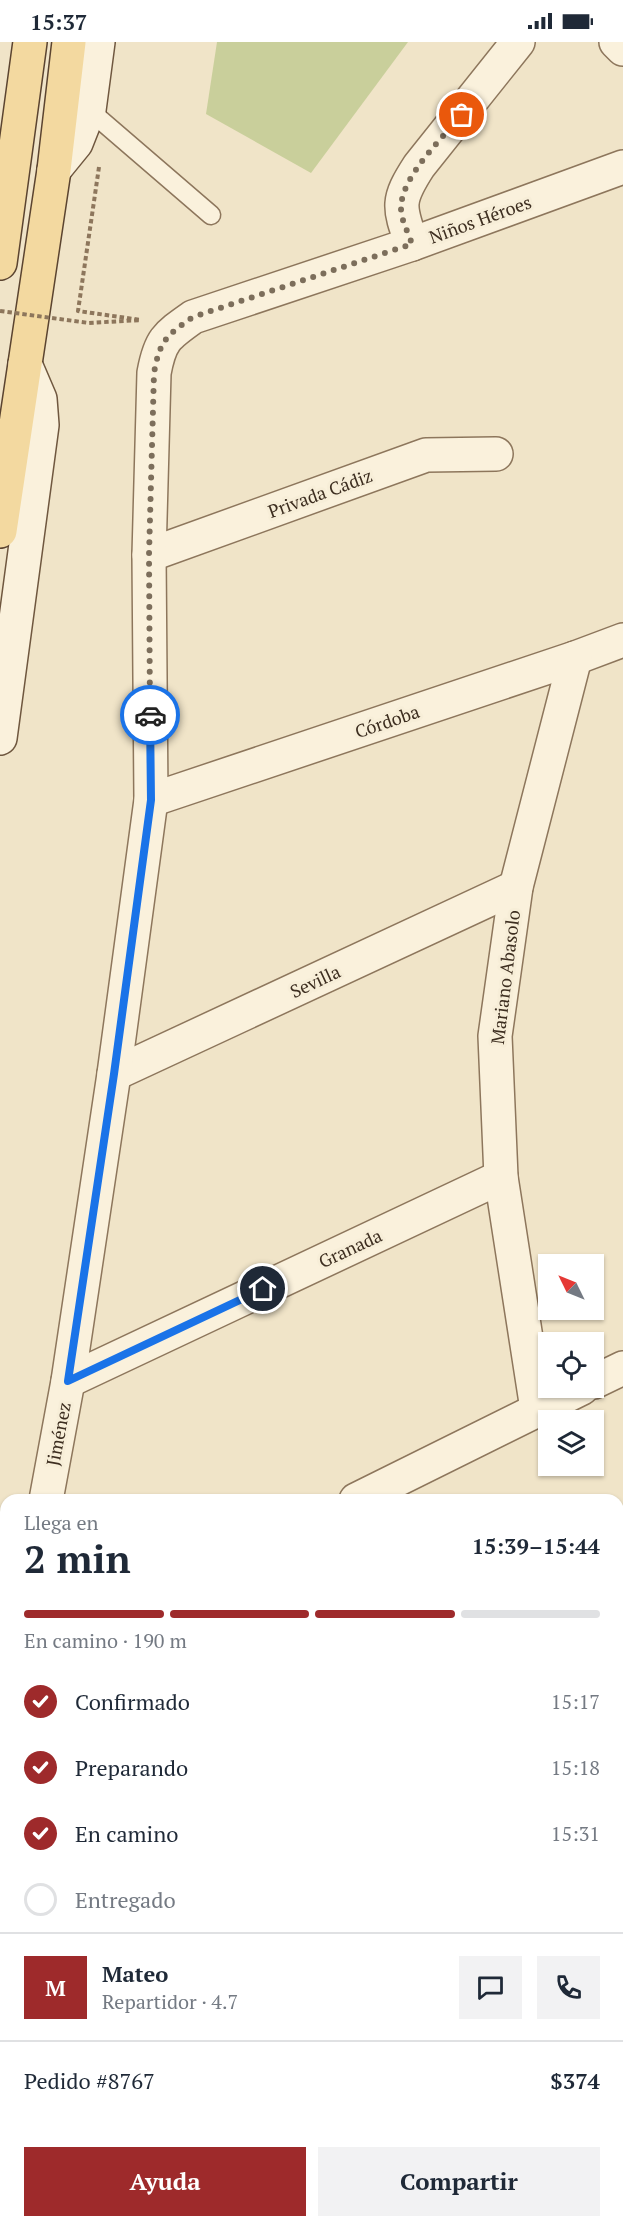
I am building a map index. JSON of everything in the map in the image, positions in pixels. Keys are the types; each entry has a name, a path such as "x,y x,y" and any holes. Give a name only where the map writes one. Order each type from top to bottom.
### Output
{"main road":[{"path":"0,262 2,222 30,42"},
{"path":"0,531 54,170 69,42"}],"street":[{"path":"54,170 97,117 98,42"},
{"path":"412,244 402,218 401,208 407,185 419,166 518,42"},
{"path":"616,42 623,49"},
{"name":"Niños Héroes","path":"156,327 193,317 412,244 623,167"},
{"name":"Jiménez","path":"46,1494 68,1381 114,1074 151,800 149,555 154,373 159,348 156,327"},
{"path":"0,738 42,424 39,399 25,364"},
{"name":"Privada Cádiz","path":"149,555 426,455 496,454"},
{"name":"Córdoba","path":"151,800 575,658 623,639"},
{"name":"Mariano Abasolo","path":"537,1409 501,1177 495,1036 516,887 575,658"},
{"name":"Sevilla","path":"114,1074 516,887"},
{"name":"Granada","path":"68,1381 501,1177"},
{"path":"604,1377 623,1368"},
{"path":"368,1494 561,1398"}],"lane":[{"path":"97,117 211,215"}],"path":[{"path":"97,117 78,311 156,327"},
{"path":"0,311 89,322 156,327"}],"green space":[{"path":"217,42 408,42 311,173 206,114"}],"way so far":[{"path":"150,715 149,555 154,373 159,348 170,334 193,317 412,244 402,218 403,195 419,166 462,115"}],"route":[{"path":"150,715 151,800 114,1074 68,1381 263,1289"}]}
